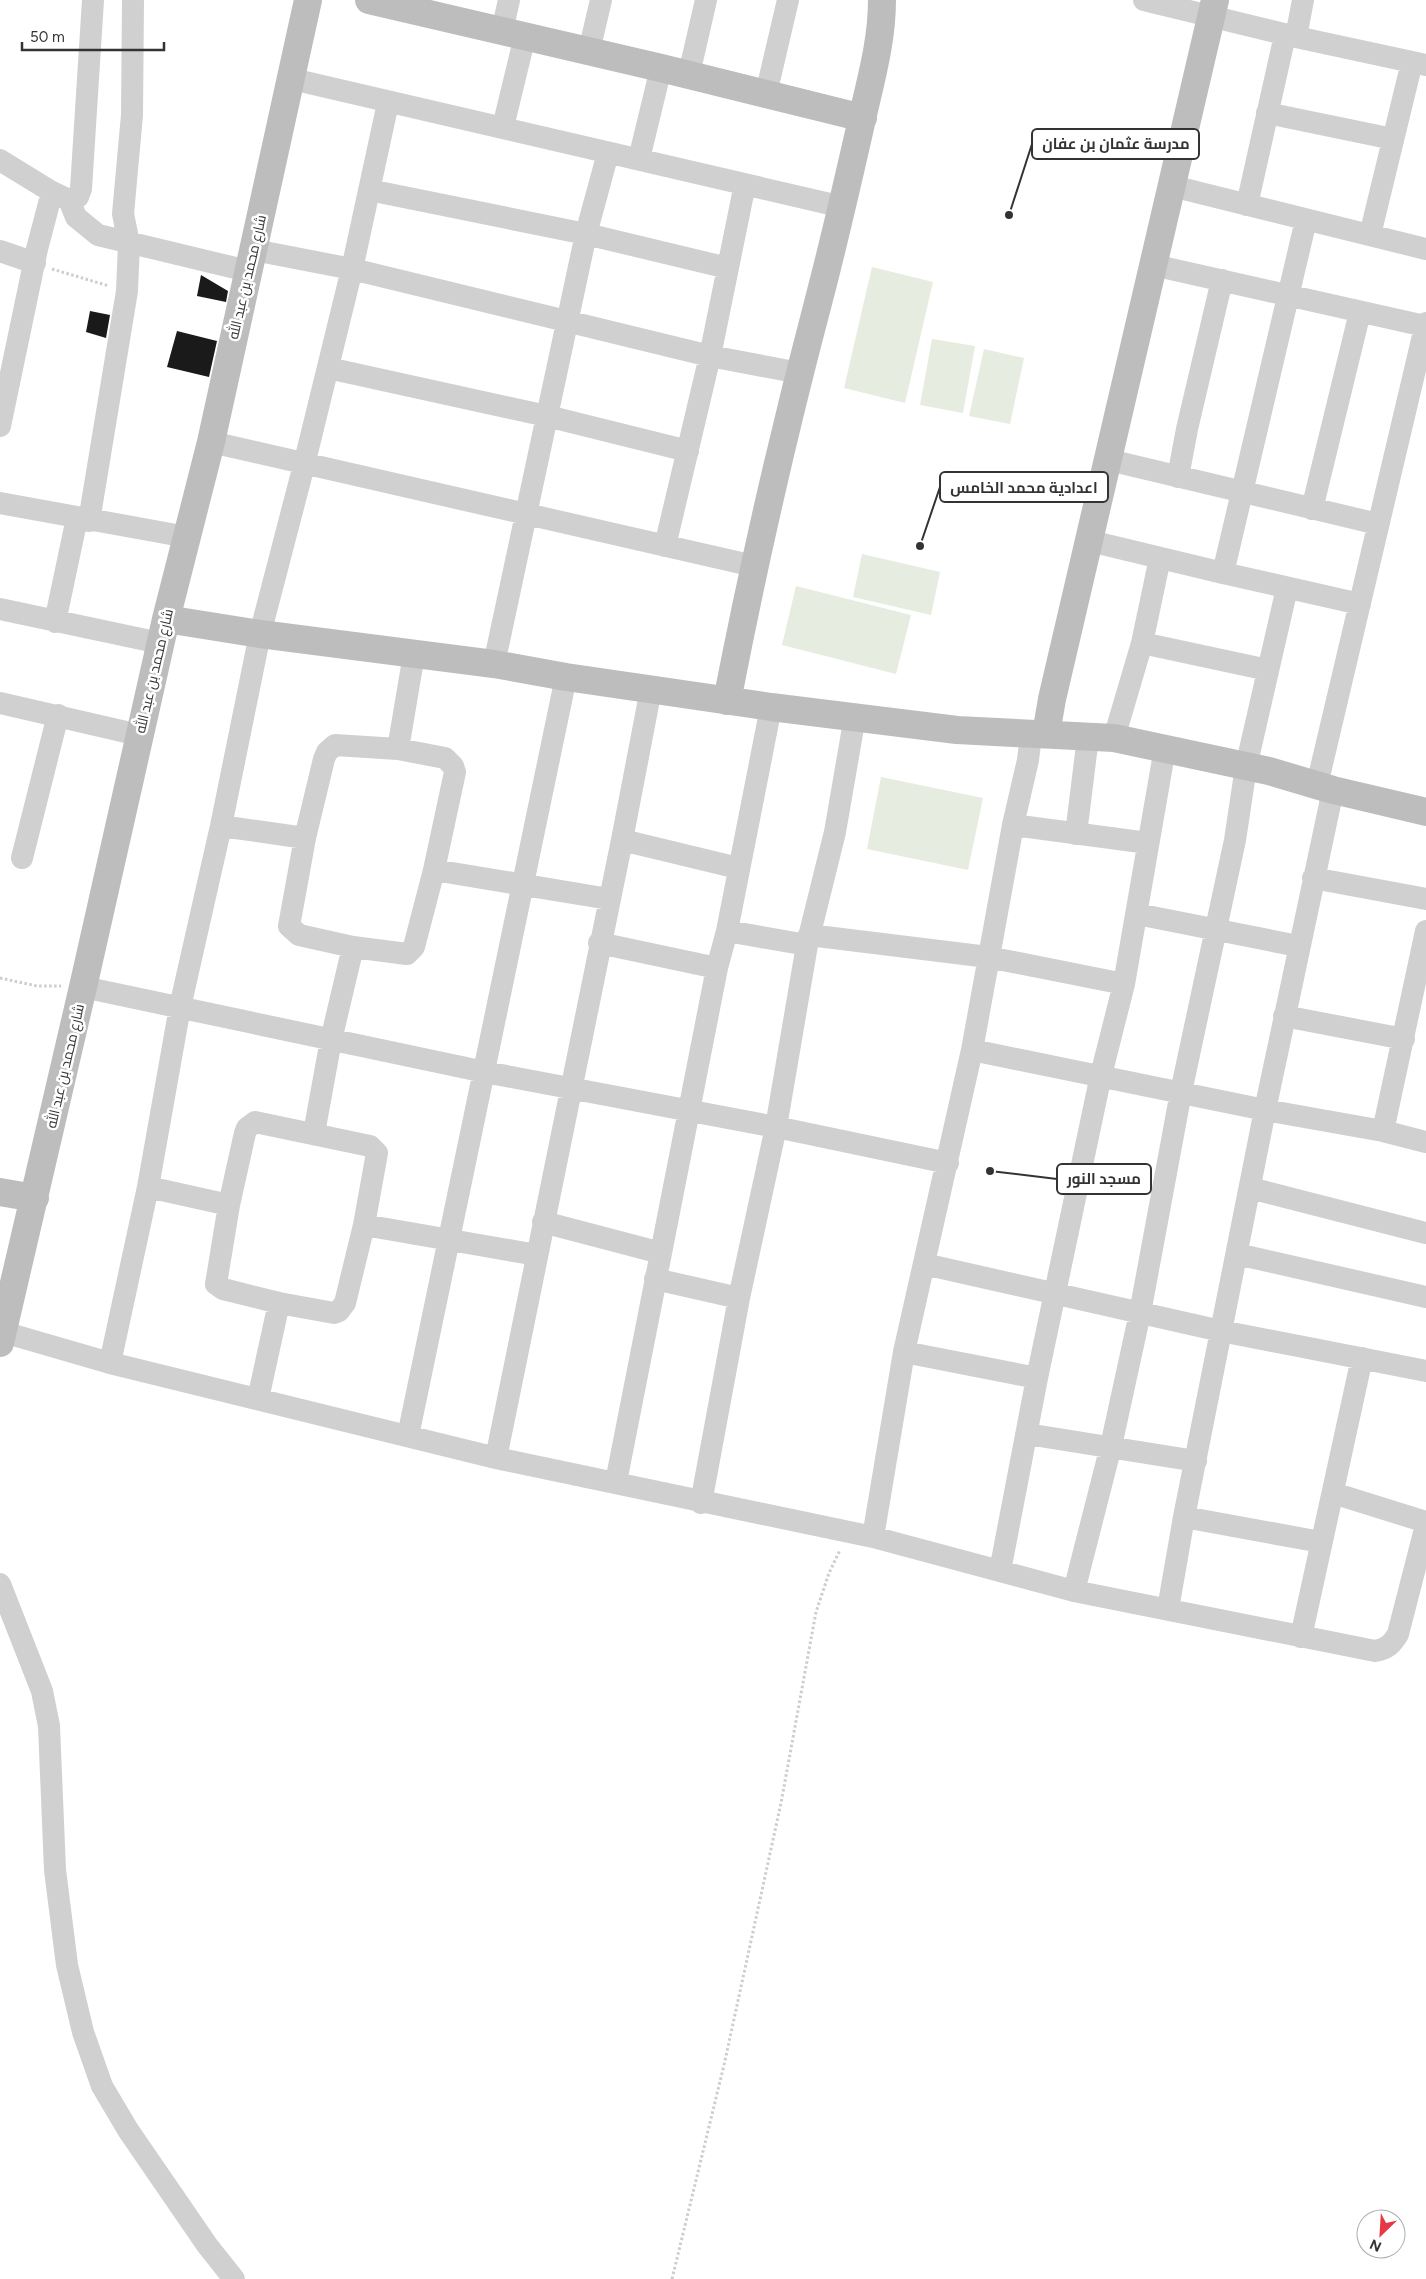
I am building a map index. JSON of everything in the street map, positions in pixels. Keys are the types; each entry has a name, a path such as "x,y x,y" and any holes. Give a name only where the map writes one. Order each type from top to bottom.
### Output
{"street":[{"path":"60,196 78,198 81,189 93,0"},
{"path":"55,622 83,520 127,291 129,243 123,214 132,115 133,0"},
{"name":"شارع محمد بن عبد الله","path":"2,1338 8,1273 34,1198 163,631 210,442 308,0"},
{"path":"370,0 415,5 513,34 689,74 863,118"},
{"path":"503,127 513,34 509,0"},
{"path":"590,51 601,0"},
{"path":"689,74 706,0"},
{"path":"766,94 788,0"},
{"path":"727,701 754,566 800,373 843,207 877,58 882,0"},
{"path":"1144,0 1213,8 1291,36 1419,64 1393,139 1370,235"},
{"path":"1247,205 1267,113 1304,0"},
{"path":"873,1537 904,1352 972,1050 1013,824 1028,760 1052,699 1213,8"},
{"path":"639,159 661,68"},
{"path":"292,79 388,103 503,127 608,154 639,159 843,207"},
{"path":"110,1363 148,1187 180,1007 221,826 260,634 352,269 388,103"},
{"path":"1267,113 1393,139"},
{"path":"494,664 586,234 608,154"},
{"path":"0,160 60,196 76,217 98,235 129,243 251,260 352,269 710,356 800,373"},
{"path":"665,546 710,356 745,184"},
{"path":"1172,186 1426,249"},
{"path":"369,190 586,234 728,268"},
{"path":"0,426 35,264 60,196"},
{"path":"1223,573 1244,493 1306,220"},
{"path":"0,251 35,264"},
{"path":"1153,265 1426,325 1360,604 1325,787 1313,878 1184,1517 1168,1609"},
{"path":"1178,477 1187,429 1222,280"},
{"path":"1312,509 1360,312"},
{"path":"328,368 547,416 688,451"},
{"path":"210,442 304,465 754,566"},
{"path":"1109,460 1378,524"},
{"path":"0,503 83,520 187,537"},
{"path":"1090,541 1360,604"},
{"path":"1076,834 1101,738 1142,643 1160,558"},
{"path":"1074,1591 1111,1446 1140,1313 1181,1092 1234,840 1246,767 1287,588"},
{"path":"0,609 55,622 163,631 260,634 494,664 566,677 727,701 957,730 1101,738 1165,748 1426,812"},
{"path":"1142,643 1268,670"},
{"path":"398,749 414,654"},
{"path":"408,1436 566,677"},
{"path":"496,1458 651,689"},
{"path":"0,703 139,735"},
{"path":"616,1482 688,1111 717,968 727,931 771,707"},
{"path":"22,858 58,715"},
{"path":"701,1502 739,1298 776,1127 808,940 835,832 855,716"},
{"path":"335,745 398,749 445,758 453,766 455,772 434,870 412,951 401,954 299,935 290,926 305,838 324,759 330,748 335,745"},
{"path":"1000,1571 1037,1378 1101,1075 1124,984 1165,748"},
{"path":"1013,824 1148,843"},
{"path":"221,826 305,838"},
{"path":"622,840 738,868"},
{"path":"434,870 609,899"},
{"path":"1313,878 1426,899"},
{"path":"1137,914 1298,946"},
{"path":"727,931 988,957 1124,984"},
{"path":"1383,1131 1426,931"},
{"path":"599,943 717,968"},
{"path":"314,1133 331,1040 353,946"},
{"path":"83,987 485,1072 776,1127 948,1163"},
{"path":"1284,1016 1404,1039"},
{"path":"972,1050 1265,1110 1383,1131 1426,1142"},
{"path":"255,1122 370,1146 377,1152 378,1157 364,1225 342,1308 334,1313 279,1303 223,1289 216,1284 229,1204 245,1133 250,1124 255,1122"},
{"path":"148,1187 229,1204"},
{"path":"1250,1188 1426,1233"},
{"path":"0,1192 34,1198"},
{"path":"543,1222 661,1254"},
{"path":"364,1225 537,1255"},
{"path":"1237,1254 1426,1297"},
{"path":"924,1264 1221,1331 1426,1371"},
{"path":"655,1279 739,1298"},
{"path":"258,1399 279,1303"},
{"path":"2,1338 496,1458 873,1537 1074,1591 1374,1651 1383,1650 1392,1644 1398,1634 1426,1524 1333,1493"},
{"path":"904,1352 1037,1378"},
{"path":"1301,1637 1362,1358"},
{"path":"1027,1434 1196,1461"},
{"path":"1184,1517 1321,1542"},
{"path":"0,1584 42,1691 49,1726 55,1870 67,1965 83,2032 102,2086 128,2130 207,2245 234,2279"}],"path":[{"path":"35,264 127,291"},
{"path":"0,978 36,986 83,987"},
{"path":"672,2279 724,2065 781,1803 816,1612 829,1573 850,1532"}],"shaded area":[{"path":"872,267 933,282 905,403 844,388"},
{"path":"932,339 975,346 963,413 920,405"},
{"path":"984,349 1024,358 1010,424 969,416"},
{"path":"862,554 940,572 931,615 853,597"},
{"path":"796,586 911,615 896,674 782,645"},
{"path":"881,777 983,798 968,870 867,849"}],"building":[{"path":"201,275 228,291 226,302 197,296"},
{"path":"90,311 110,315 106,338 86,332"},
{"path":"177,331 217,341 209,377 167,367"}],"place":[{"name":"مدرسة عثمان بن عفان","path":"1009,215"},
{"name":"اعدادية محمد الخامس","path":"920,546"},
{"name":"مسجد النور","path":"990,1171"}]}
